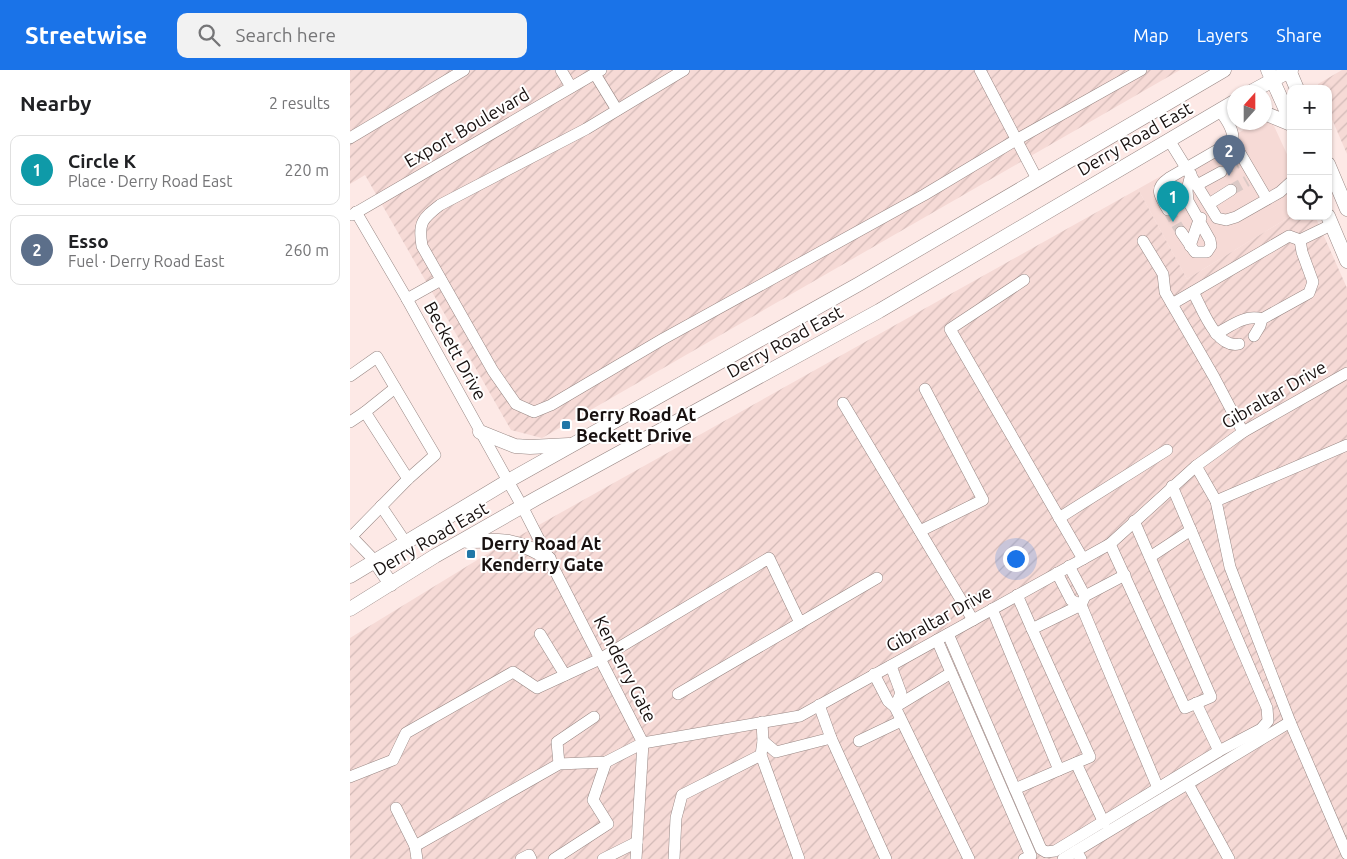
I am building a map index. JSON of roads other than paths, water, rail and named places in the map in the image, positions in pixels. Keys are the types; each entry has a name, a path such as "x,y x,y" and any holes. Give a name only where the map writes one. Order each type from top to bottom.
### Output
{"main road":[{"name":"Derry Road East","path":"350,576 508,481 859,284 1224,70"},
{"path":"1259,85 1271,75 1290,70 1296,85"},
{"path":"1271,75 1287,113"},
{"name":"Derry Road East","path":"350,609 463,541 879,311 1169,140 1227,109"},
{"path":"1272,116 1287,122"},
{"path":"1332,173 1347,209"},
{"path":"1329,221 1347,260"},
{"path":"480,432 515,446 572,445"},
{"path":"463,541 487,540 521,544 534,549 549,559"},
{"path":"375,561 391,584"}],"street":[{"path":"350,138 464,70"},
{"path":"561,70 571,87"},
{"path":"684,70 586,130 440,205 424,217 420,231 422,246 493,372 516,404 534,412 551,405 663,339 924,195 1016,140 1141,70"},
{"path":"980,70 1037,179"},
{"path":"598,72 617,110"},
{"name":"Export Boulevard","path":"353,214 598,72"},
{"path":"1231,130 1233,142 1240,161 1250,179 1267,199"},
{"path":"1169,140 1216,218 1226,220 1236,217 1280,192 1287,186"},
{"path":"1168,210 1159,191 1160,184 1169,178 1189,171 1233,142"},
{"path":"1181,232 1195,252 1207,252 1211,246 1210,240 1188,201 1189,171"},
{"path":"1197,185 1221,172"},
{"path":"1190,246 1199,220 1231,190"},
{"name":"Beckett Drive","path":"353,214 407,299 523,508"},
{"path":"1300,240 1329,221"},
{"path":"1172,304 1290,236 1300,240"},
{"path":"1254,336 1262,319 1309,293 1313,282 1302,252 1300,240"},
{"path":"1143,241 1164,274 1166,292 1172,304 1243,432"},
{"path":"407,299 442,280"},
{"path":"1024,280 950,329 1083,559"},
{"path":"1193,292 1216,334 1225,343 1239,344"},
{"path":"1216,334 1253,316 1262,319"},
{"path":"350,376 377,357 435,455 351,536 375,561"},
{"name":"Gibraltar Drive","path":"606,762 643,743 800,716 1110,544 1172,486 1243,432 1347,373"},
{"path":"350,422 396,388"},
{"path":"920,532 984,500 924,389"},
{"path":"843,403 973,620"},
{"path":"365,412 408,479"},
{"path":"1216,500 1347,445"},
{"path":"1059,518 1167,450"},
{"path":"1196,466 1216,500 1230,566 1290,722 1347,854"},
{"path":"948,634 1038,843 1046,852 1055,851 1104,823 1219,751 1266,726 1269,717 1267,708 1172,486"},
{"path":"381,506 406,543"},
{"name":"Kenderry Gate","path":"523,508 643,743 636,859"},
{"path":"1110,544 1185,708 1211,697 1134,521"},
{"path":"1150,557 1192,530"},
{"path":"350,776 393,760 406,734 513,672 537,688 600,659 770,558 800,623"},
{"path":"1069,566 1158,788"},
{"path":"1057,573 1072,600 1083,600"},
{"path":"1032,628 1125,575"},
{"path":"678,694 877,578"},
{"path":"1015,789 1090,757 1017,595"},
{"path":"992,609 1059,770"},
{"path":"540,634 564,675"},
{"path":"937,640 1031,856 1024,859"},
{"path":"891,666 901,693 895,707"},
{"path":"895,707 951,673"},
{"path":"874,674 888,701 895,707 969,859"},
{"path":"1196,703 1219,751"},
{"path":"819,705 831,738 886,859"},
{"path":"559,764 557,742 594,717"},
{"path":"859,741 901,721"},
{"path":"762,722 763,741 761,755 799,859"},
{"path":"1063,859 1078,855 1188,784 1290,722"},
{"path":"763,741 776,752 831,738"},
{"path":"674,859 676,818 682,795 761,755"},
{"path":"415,846 559,764 606,762 593,800 608,824 554,859"},
{"path":"1076,763 1104,823"},
{"path":"1188,784 1229,859"},
{"path":"396,808 415,846 417,859"},
{"path":"603,859 637,842"},
{"path":"521,859 529,855 531,859"}],"tunnel":[{"path":"1221,172 1237,163"},
{"path":"1231,190 1247,181"},
{"path":"1168,210 1181,232"}],"place":[{"name":"Esso","path":"1229,176"},
{"name":"Circle K","path":"1173,222"},
{"name":"Derry Road At Beckett Drive","path":"566,425"},
{"name":"Derry Road At Kenderry Gate","path":"471,554"}]}
